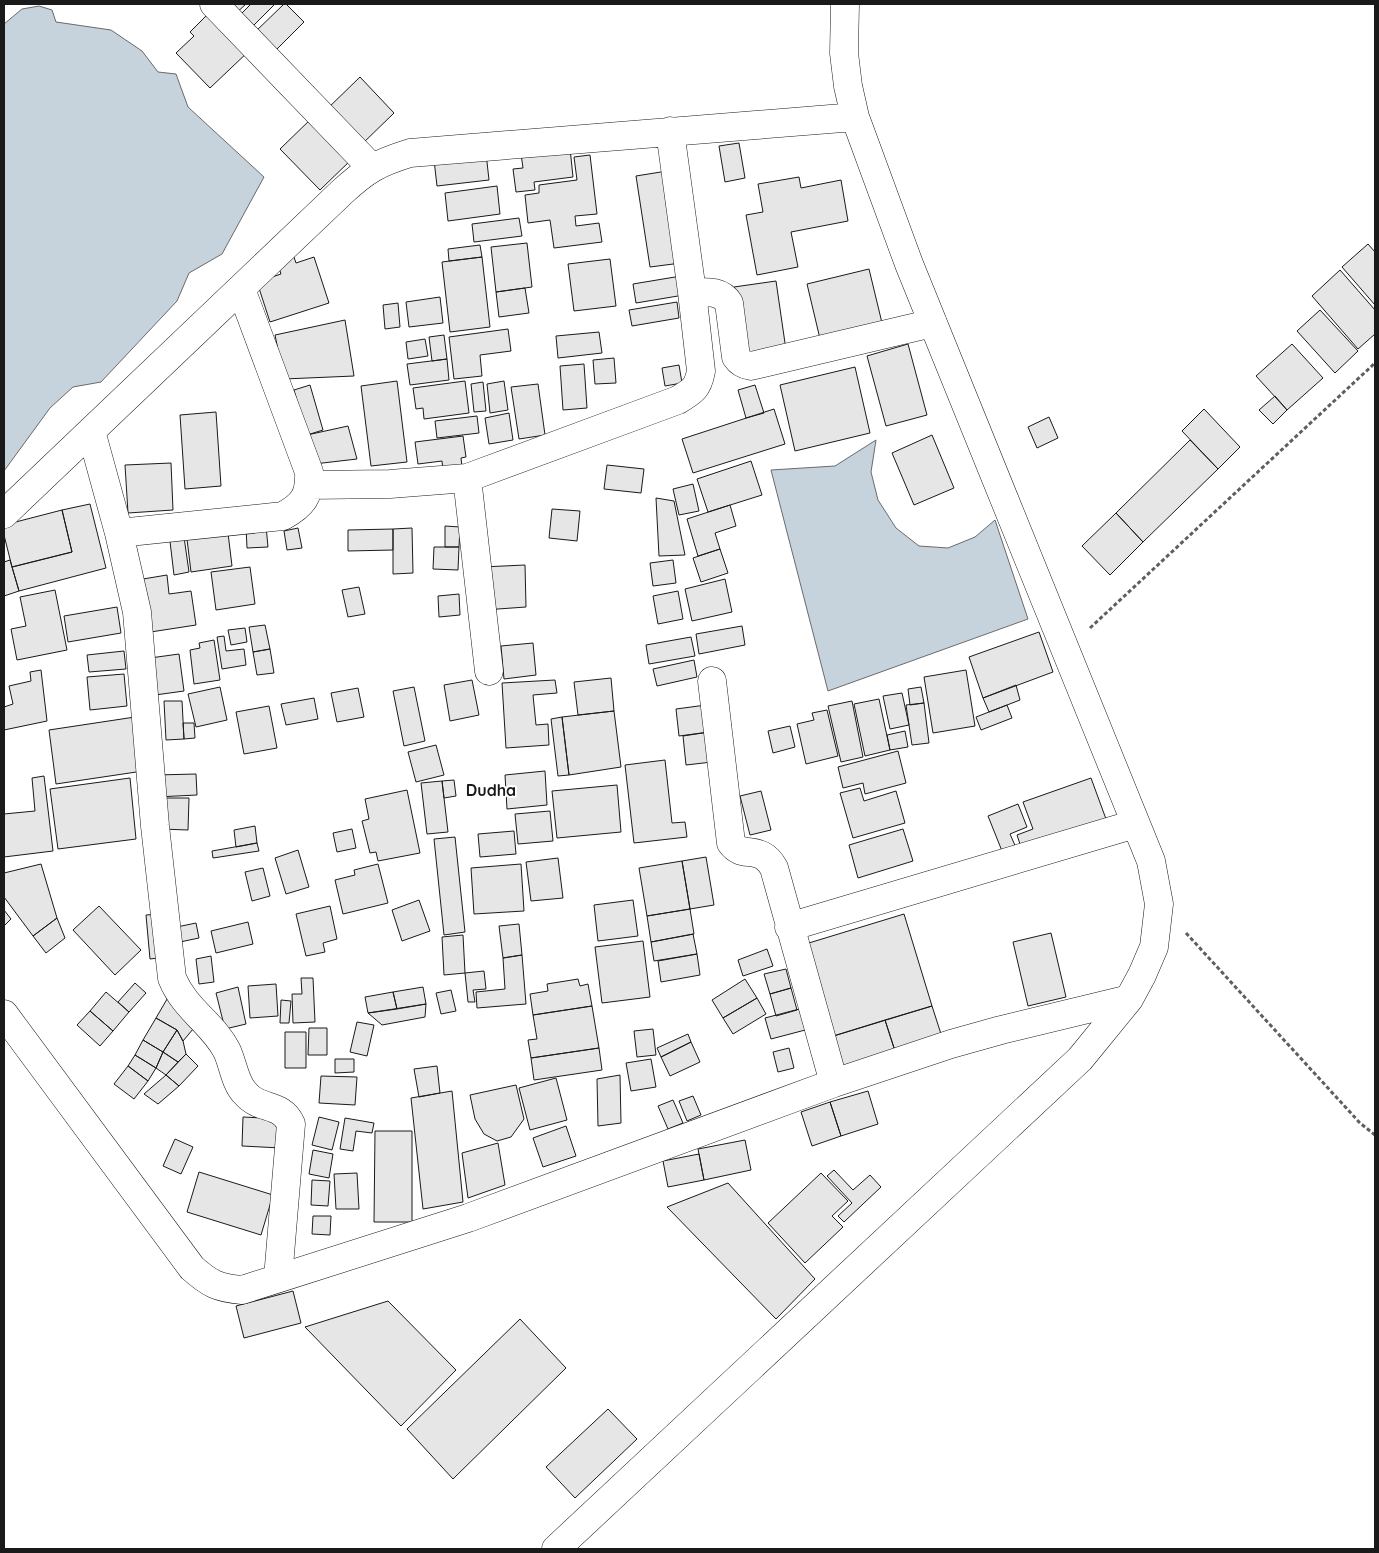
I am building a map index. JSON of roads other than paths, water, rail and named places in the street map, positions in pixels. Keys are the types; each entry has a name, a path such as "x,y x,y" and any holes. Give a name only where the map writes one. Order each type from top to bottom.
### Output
{"street":[{"path":"214,4 372,168"},
{"path":"556,1549 1080,1059 1129,999 1154,947 1159,904 1151,861 909,264 855,117 848,86 844,53 845,4"},
{"path":"4,514 342,192 361,175 382,162 410,153 855,117"},
{"path":"310,485 390,484 467,478 678,400 692,392 699,383 702,371 670,132"},
{"path":"119,533 283,516 296,509 304,500 310,485 309,472 241,289"},
{"path":"692,292 717,293 727,299 736,357 739,362 751,366 933,323"},
{"path":"91,431 119,533 137,612 172,978 178,992 217,1035 226,1050 243,1091 257,1104 280,1111 287,1116 290,1124 278,1278"},
{"path":"467,478 488,671"},
{"path":"712,680 731,843 734,848 740,851 763,855 774,868 834,1083"},
{"path":"789,927 1136,824"},
{"path":"4,1014 192,1268 210,1284 223,1289 242,1290 468,1218 834,1083 960,1041 1129,999"}],"district":[{"name":"Dudha","path":"491,790"}]}
